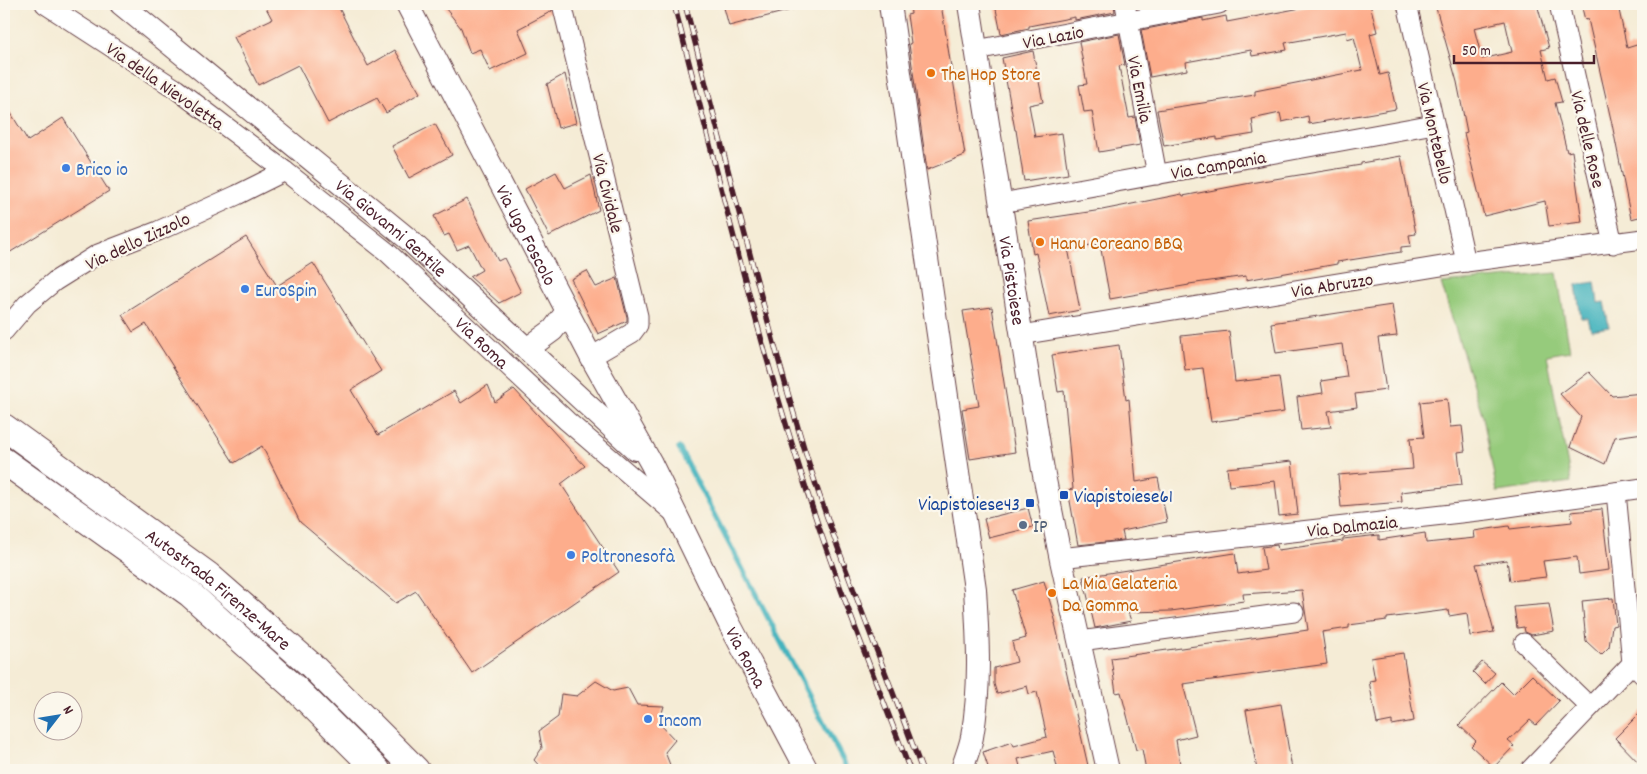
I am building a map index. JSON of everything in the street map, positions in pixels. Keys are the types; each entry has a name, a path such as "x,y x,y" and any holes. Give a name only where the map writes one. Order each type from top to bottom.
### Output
{"highway":[{"name":"Autostrada Firenze-Mare","path":"4,427 208,575 311,665 416,770"},
{"name":"Autostrada Firenze-Mare","path":"4,461 190,594 295,688 376,770"}],"main road":[{"name":"Via Giovanni Gentile","path":"121,4 408,238 651,463"},
{"name":"Via Ugo Foscolo","path":"407,4 590,357 651,463"},
{"path":"890,4 975,589 978,650 976,698 972,737 962,770"},
{"name":"Via Pistoiese","path":"969,4 1043,470 1060,558 1108,770"},
{"path":"527,349 553,330 567,311"},
{"name":"Via Roma","path":"651,463 729,623 807,770"}],"street":[{"name":"Via della Nievoletta","path":"45,4 176,89 285,171"},
{"name":"Via Cividale","path":"562,4 638,316 638,325 632,333 590,357"},
{"name":"Via Lazio","path":"976,50 1127,12 1219,4"},
{"name":"Via Montebello","path":"1407,4 1466,262"},
{"name":"Via delle Rose","path":"1559,4 1612,244"},
{"name":"Via Emilia","path":"1127,12 1157,175"},
{"name":"Via Campania","path":"1001,203 1434,124"},
{"name":"Via dello Zizzolo","path":"4,331 27,304 55,281 98,254 166,227 285,171"},
{"name":"Via Roma","path":"285,171 387,252 568,421 678,516"},
{"name":"Via Abruzzo","path":"1021,336 1466,262 1643,239"},
{"name":"Via Dalmazia","path":"1060,558 1487,510 1643,488"},
{"path":"1530,770 1590,707 1639,663 1616,492"},
{"path":"1080,641 1294,612"},
{"path":"1524,644 1590,707"}],"green space":[{"path":"1557,273 1570,351 1547,355 1571,482 1497,492 1483,417 1441,283"}],"water":[{"path":"1595,282 1598,303 1604,302 1609,327 1591,330 1588,318 1581,318 1576,285"}],"building":[{"path":"264,4 337,4 368,66 395,50 420,93 386,113 377,98 328,123 298,65 258,85 234,37 272,19"},
{"path":"442,4 551,4 552,11 518,29 528,53 490,71 480,49 470,53 461,28"},
{"path":"723,4 795,4 795,9 729,26"},
{"path":"910,4 941,4 965,155 927,170 909,44 911,43 907,15 911,14"},
{"path":"995,4 1114,4 1115,12 1075,20 1075,17 1029,26 1029,28 1001,34"},
{"path":"1322,4 1370,4 1377,32 1370,34 1380,75 1388,73 1396,109 1309,124 1308,116 1282,122 1280,113 1252,119 1254,134 1217,140 1217,137 1164,146 1157,110 1255,95 1255,91 1362,70 1354,37 1347,39 1346,32 1285,43 1287,50 1252,56 1251,50 1186,62 1187,70 1150,77 1141,30 1203,18 1203,21 1226,16 1227,22"},
{"path":"1451,4 1537,4 1549,48 1541,50 1548,79 1555,77 1562,102 1555,103 1567,152 1572,151 1582,222 1549,226 1545,201 1484,216 1464,133 1467,132 1457,82 1436,8","holes":["1505,21 1512,52 1482,59 1474,28"]},
{"path":"1581,4 1626,4 1626,8 1619,10 1627,48 1643,43 1643,216 1631,219 1588,19 1585,20"},
{"path":"1119,34 1125,65 1119,66 1129,118 1135,117 1140,145 1099,152 1092,111 1084,112 1079,85 1087,84 1079,42"},
{"path":"1033,51 1043,102 1029,105 1035,137 1062,133 1068,174 1024,181 1002,58"},
{"path":"565,74 576,123 558,128 547,84"},
{"path":"4,102 28,141 63,118 109,191 4,256"},
{"path":"435,124 452,155 409,178 392,146"},
{"path":"1401,156 1416,234 1409,235 1411,246 1401,247 1401,252 1337,262 1337,264 1246,280 1246,276 1189,284 1110,299 1100,244 1068,248 1080,310 1049,316 1036,253 1033,254 1028,221 1361,165 1361,163"},
{"path":"556,172 565,188 591,175 599,210 549,236 525,189"},
{"path":"467,199 498,261 504,258 521,292 499,303 470,277 482,270 469,245 457,250 449,234 444,236 434,216"},
{"path":"246,237 277,286 313,263 381,371 351,390 378,435 454,391 461,403 488,385 495,402 514,389 585,466 561,484 619,572 472,673 416,591 396,603 300,522 262,446 234,463 146,324 133,332 122,315"},
{"path":"587,271 596,287 617,278 627,321 598,334 571,279"},
{"path":"1392,305 1397,336 1378,338 1386,390 1355,394 1357,407 1328,411 1331,427 1301,430 1297,397 1323,393 1321,381 1347,377 1342,344 1276,353 1271,323"},
{"path":"992,307 1015,452 970,459 962,409 979,406 963,311"},
{"path":"1229,331 1235,382 1279,377 1284,412 1211,422 1203,368 1185,370 1181,336"},
{"path":"1119,345 1126,400 1129,399 1136,482 1158,478 1167,522 1122,531 1124,540 1078,545 1068,490 1073,489 1064,391 1058,392 1052,355"},
{"path":"1589,372 1612,396 1643,393 1643,433 1615,437 1605,464 1570,447 1581,417 1560,394"},
{"path":"1447,399 1450,427 1462,426 1465,451 1458,452 1462,485 1401,492 1402,502 1341,507 1338,475 1413,469 1410,438 1424,437 1420,402"},
{"path":"1292,461 1298,514 1279,516 1275,481 1229,486 1227,468"},
{"path":"1028,508 1033,527 989,538 984,519"},
{"path":"1602,509 1609,570 1579,574 1577,557 1543,561 1546,577 1510,581 1507,560 1476,564 1494,632 1470,636 1467,613 1449,616 1448,610 1387,618 1387,620 1349,625 1349,628 1322,632 1327,664 1183,684 1196,735 1176,740 1181,770 1146,770 1142,749 1136,750 1121,692 1116,693 1111,658 1308,630 1302,590 1243,594 1244,601 1171,611 1128,612 1131,621 1095,628 1083,577 1235,553 1238,574 1266,570 1262,547 1277,545 1278,550 1343,541 1343,539 1379,535 1379,540 1425,533 1426,543 1475,538 1474,531 1509,526 1510,529 1572,522 1571,512"},
{"path":"1044,581 1056,623 1089,770 1058,770 1053,751 1018,759 1021,770 989,770 983,752 1012,742 1014,746 1047,737 1037,692 1029,694 1027,686 997,694 994,684 994,668 1017,662 1012,642 1026,638 1012,590"},
{"path":"1613,598 1616,625 1612,626 1609,647 1601,655 1586,641 1582,601"},
{"path":"1549,604 1554,631 1532,635 1525,632 1524,627 1517,628 1514,607"},
{"path":"1403,653 1414,721 1392,725 1392,721 1377,724 1369,681 1375,680 1371,658"},
{"path":"1482,662 1495,673 1485,684 1473,672"},
{"path":"1532,675 1559,701 1536,725 1530,720 1508,741 1514,746 1494,767 1471,746 1476,741 1459,725 1501,682 1513,694"},
{"path":"596,681 613,691 628,688 637,705 664,706 659,723 675,740 665,752 672,770 543,770 534,760 542,748 539,731 558,717 561,694 577,696"},
{"path":"1281,704 1292,769 1257,770 1246,710"},
{"path":"1643,710 1643,767 1615,738"}],"waterway":[{"path":"679,448 848,770"}],"railway":[{"path":"674,4 735,242 803,479 854,625 910,770"},
{"path":"685,4 757,282 804,448 846,570 922,770"}],"place":[{"name":"The Hop Store","path":"931,73"},
{"name":"Brico io","path":"66,168"},
{"name":"Hanu Coreano BBQ","path":"1040,242"},
{"name":"EuroSpin","path":"245,289"},
{"name":"Viapistoiese61","path":"1064,495"},
{"name":"Viapistoiese43","path":"1030,503"},
{"name":"IP","path":"1023,525"},
{"name":"Poltronesofà","path":"571,555"},
{"name":"La Mia Gelateria Da Gomma","path":"1052,593"},
{"name":"Incom","path":"648,719"}]}
